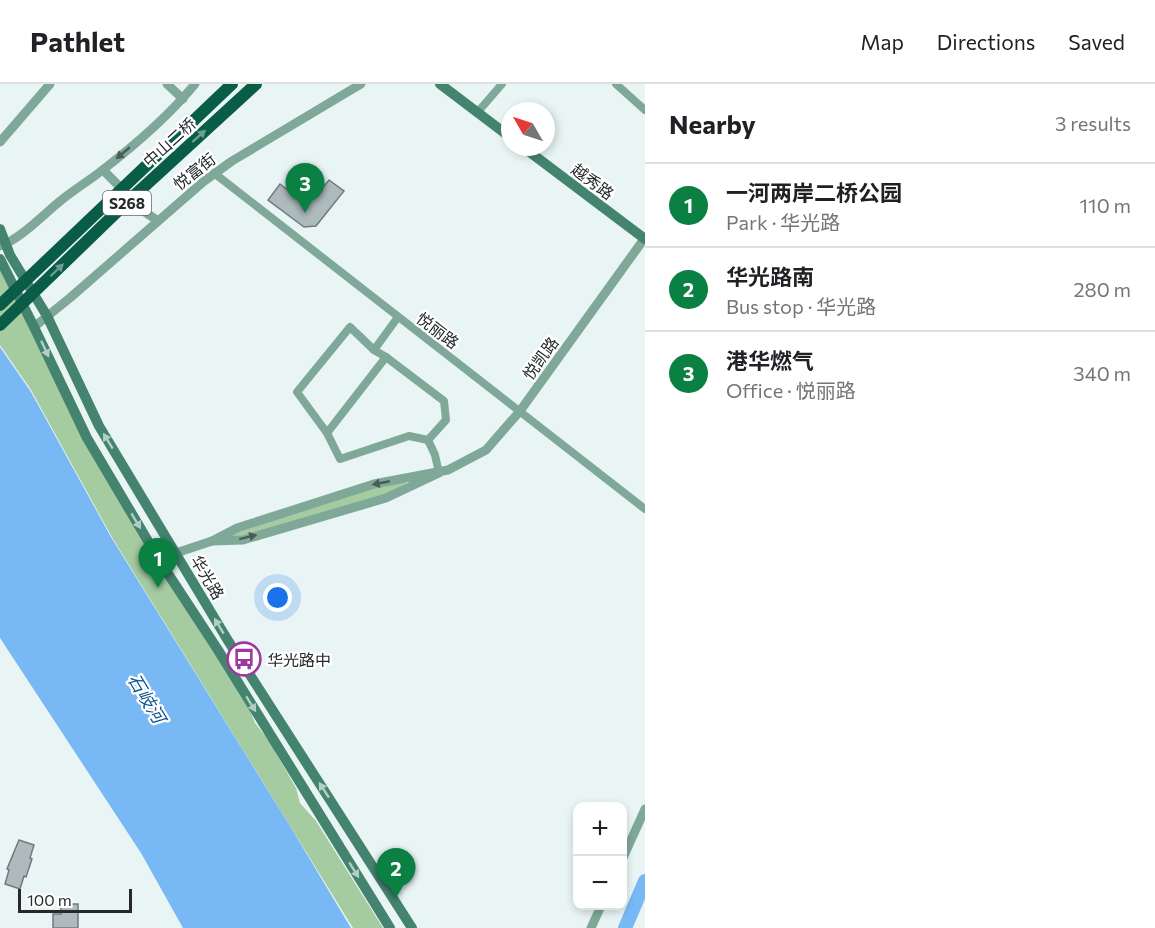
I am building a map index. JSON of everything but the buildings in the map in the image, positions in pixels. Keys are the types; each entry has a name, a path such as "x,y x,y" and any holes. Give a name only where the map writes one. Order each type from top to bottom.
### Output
{"highway":[{"name":"中山二桥","path":"0,305 232,84"},
{"name":"中山二桥","path":"0,325 256,84"}],"main road":[{"path":"440,84 501,130"},
{"name":"越秀路","path":"535,156 645,239"},
{"name":"华光路","path":"0,230 3,245 47,316 99,426 227,639 412,928"},
{"name":"华光路","path":"0,260 87,438 161,563 218,650 390,928"}],"street":[{"path":"0,142 50,84"},
{"path":"167,84 183,99"},
{"path":"3,245 103,170 159,123 195,84"},
{"name":"悦富街","path":"34,327 214,173 361,84"},
{"path":"477,113 502,84"},
{"path":"616,84 645,110"},
{"path":"103,170 145,212 158,221"},
{"name":"悦丽路","path":"214,173 645,509"},
{"name":"悦凯路","path":"212,541 243,540 386,498 486,450 520,411 645,239"},
{"path":"374,350 398,317"},
{"path":"350,327 374,350 444,401 446,420 428,440 410,436 340,459 327,433 297,392 350,327"},
{"path":"327,433 386,357"},
{"path":"428,440 435,455 439,473"},
{"name":"悦凯路","path":"161,563 176,553 212,541 237,528 374,484 439,473"},
{"path":"624,856 645,809"},
{"path":"591,928 600,910"}],"green space":[{"path":"0,267 76,422 243,693 255,723 269,741 296,788 300,803 316,821 383,928 353,928 113,539 31,390 0,345"},
{"path":"397,482 407,483 382,496 240,538 226,536 379,486"}],"water":[{"name":"石岐河","path":"0,347 31,392 111,537 351,928 183,928 141,853 0,638"}],"waterway":[{"path":"625,928 645,881"}],"place":[{"name":"港华燃气","path":"305,213"},
{"name":"一河两岸二桥公园","path":"158,588"},
{"name":"华光路中","path":"244,659"},
{"name":"华光路南","path":"396,898"}]}
